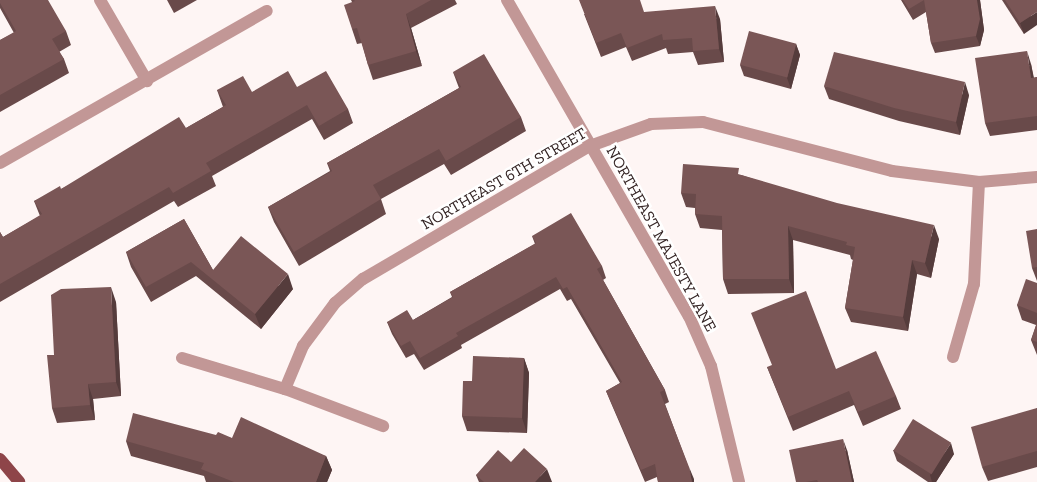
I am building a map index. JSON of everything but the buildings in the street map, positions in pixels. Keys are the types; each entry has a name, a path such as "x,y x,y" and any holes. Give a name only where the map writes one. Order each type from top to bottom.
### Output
{"main road":[{"path":"0,459 19,482"}],"street":[{"path":"100,0 147,80"},
{"name":"NORTHEAST MAJESTY LANE","path":"507,0 689,316 711,366 739,482"},
{"path":"0,163 267,11"},
{"name":"NORTHEAST 6TH STREET","path":"285,389 303,346 335,303 363,279 590,146 651,124 703,122 892,172 979,182 1037,177"},
{"path":"953,357 974,284 979,182"},
{"path":"182,358 285,389 383,426"}]}
